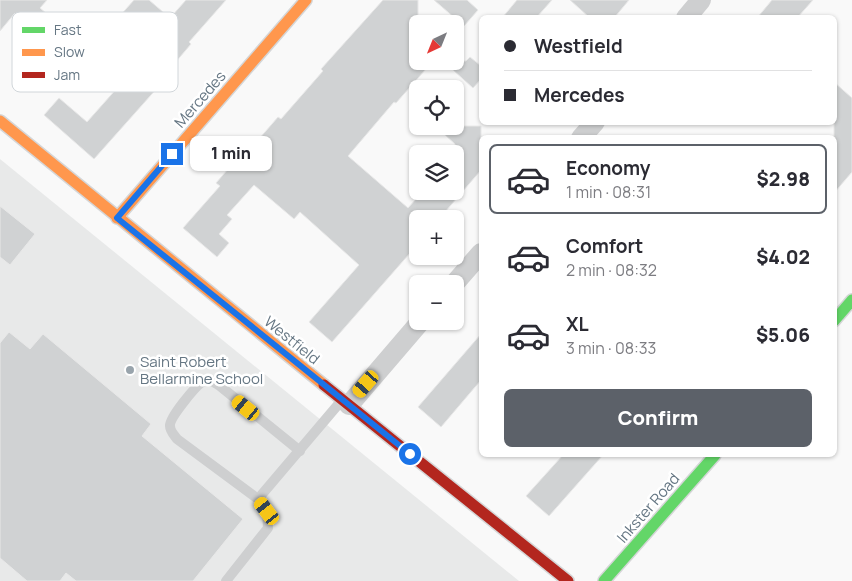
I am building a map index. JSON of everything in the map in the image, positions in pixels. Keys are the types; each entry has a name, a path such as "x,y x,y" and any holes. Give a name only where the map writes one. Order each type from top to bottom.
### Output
{"street":[{"name":"Mercedes","path":"117,218 306,0"},
{"path":"688,15 701,0"},
{"name":"Westfield","path":"2,128 117,218 568,581"},
{"path":"462,275 479,255"},
{"path":"837,318 852,300"},
{"path":"345,402 413,330"},
{"name":"Inkster Road","path":"604,581 713,457"}],"lane":[{"path":"226,581 268,528 267,511 258,499 177,439 170,430 169,424 172,416 203,382 211,380 300,451"},
{"path":"258,499 345,402"}],"shaded area":[{"name":"Saint Robert Bellarmine School","path":"0,159 519,581 0,581"}],"building":[{"path":"0,0 47,0 40,8 45,12 12,12 12,17 0,31"},
{"path":"134,0 149,0 163,12 123,12"},
{"path":"186,0 226,0 189,42 191,44 178,59 178,12 175,12"},
{"path":"383,0 418,0 418,15 409,15 409,70 425,70 416,80 409,80 409,88 396,103 394,102 348,156 408,208 415,200 455,200 447,210 409,210 409,254 332,342 309,322 359,265 300,212 294,219 254,185 227,215 232,219 219,234 229,243 217,257 183,228 220,186 216,183 242,153 245,155 278,117 281,119 323,71 321,69"},
{"path":"434,0 467,0 478,10 464,26 464,15 451,15"},
{"path":"517,0 552,0 539,15 504,15"},
{"path":"570,0 629,0 616,15 587,15"},
{"path":"772,0 813,0 800,15 760,15"},
{"path":"470,57 479,64 479,81 473,88 453,70 464,70 464,61"},
{"path":"837,85 852,98 852,172 837,190 837,135 834,135 834,125 837,125"},
{"path":"114,92 154,92 94,159 44,115 59,98 87,122"},
{"path":"464,126 481,126 481,135 479,135 479,172 464,190 464,145 455,145 445,135 464,135"},
{"path":"0,206 35,234 10,265 0,257"},
{"path":"9,332 30,349 43,334 151,424 142,436 243,519 193,581 76,581 66,573 60,581 27,581 0,558 0,343"},
{"path":"479,336 479,382 441,427 418,407"},
{"path":"561,457 601,457 549,516 526,496"}],"traffic: fast":[{"path":"837,318 852,300"},
{"path":"604,581 713,457"}],"traffic: slow":[{"path":"117,218 306,0"},
{"path":"0,121 324,385"}],"traffic: jam":[{"path":"324,385 568,581"}],"place":[{"name":"Saint Robert Bellarmine School","path":"130,370"}],"route":[{"path":"172,154 117,218 410,454"}]}
